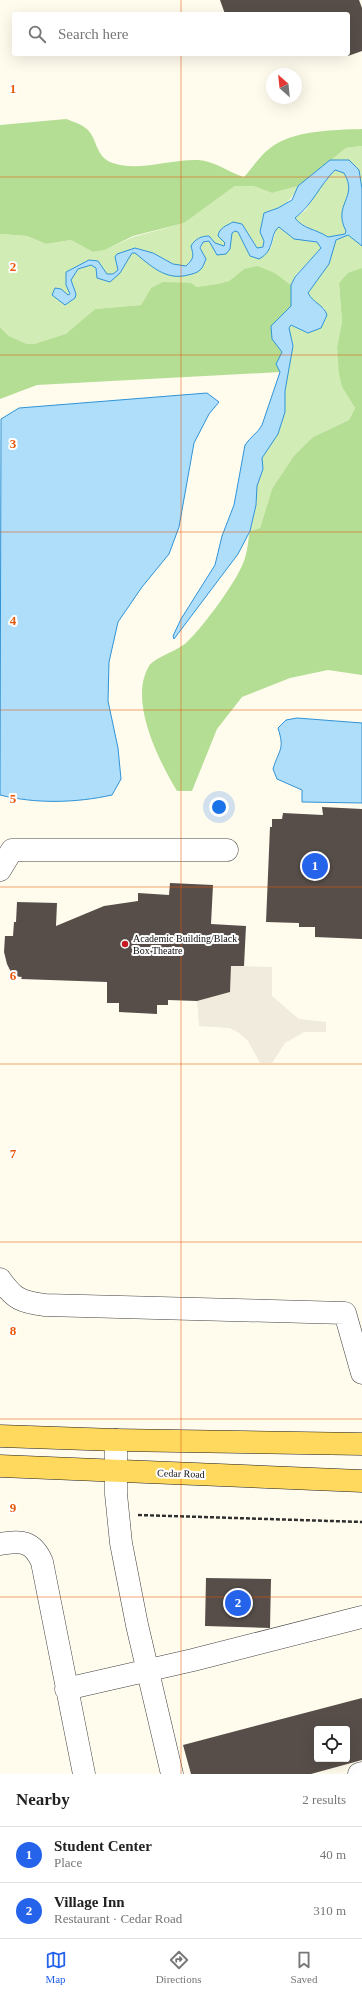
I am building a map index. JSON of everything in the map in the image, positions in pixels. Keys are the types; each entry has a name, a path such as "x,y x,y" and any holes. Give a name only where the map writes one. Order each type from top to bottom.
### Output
{"main road":[{"path":"0,1436 116,1440 362,1444"},
{"name":"Cedar Road","path":"0,1466 362,1480"}],"lane":[{"path":"0,870 6,848 227,850"},
{"path":"0,1279 14,1296 26,1302 44,1305 345,1313 362,1373"},
{"path":"116,1440 117,1514 126,1569 172,1774"},
{"path":"0,1544 23,1542 32,1546 40,1557 84,1774"},
{"path":"66,1689 362,1617"}],"path":[{"path":"117,1514 362,1522"}],"green space":[{"path":"66,119 86,128 91,134 103,157 107,161 113,163 144,166 187,160 198,160 216,164 244,177 269,149 289,138 313,132 362,129 362,146 346,148 298,186 272,193 253,186 235,186 184,223 133,236 105,250 93,252 71,240 46,244 27,236 0,234 0,125"},
{"path":"362,146 362,189 359,170 349,160 330,160 346,148"},
{"path":"335,170 344,173 348,181 347,196 342,215 346,231 345,234 328,237 306,227 295,218 306,210 321,184"},
{"path":"235,186 253,186 272,193 298,186 292,197 285,204 264,213 260,232 264,241 264,247 257,248 242,225 218,236 225,243 224,247 230,249 232,233 235,231 238,232 250,256 271,248 276,229 279,227 294,239 317,242 321,248 295,276 291,285 275,273 244,269 229,281 217,284 197,287 191,283 151,288 141,305 95,309 67,334 34,344 27,344 9,336 0,327 0,234 27,236 46,244 71,240 93,252 105,250 133,237 184,223","holes":["209,236 215,243 220,245 209,241 203,242 194,273 155,269 135,253 132,253 120,273 97,278 96,268 91,265 78,269 71,280 76,294 56,300 70,294 66,285 66,272 98,261 107,274 113,274 118,270 115,257 135,248 153,253 173,264 185,266 192,257 193,253 191,246"]},
{"path":"348,235 362,246 362,268 348,274 339,283 342,322 337,347 342,387 355,408 349,420 313,437 272,489 260,528 250,531 256,505 257,486 263,469 262,458 278,434 285,412 285,391 293,346 289,328 290,325 308,333 322,325 325,309 312,301 308,293 329,264 336,240"},
{"path":"257,266 275,273 291,285 291,306 271,326 272,339 282,352 277,364 280,372 37,385 0,399 0,327 9,336 27,344 34,344 66,334 95,309 141,305 151,288 163,282 191,283 197,287 217,284 229,281 244,269"},
{"path":"362,268 362,675 328,670 290,678 242,697 217,729 192,791 177,791 162,764 148,730 142,696 143,680 149,666 152,663 183,645 194,635 228,590 236,578 245,558 250,531 260,528 272,489 294,456 313,437 349,420 355,408 342,387 339,374 337,347 342,322 339,283 348,273"}],"shaded area":[{"path":"231,966 272,967 272,996 299,1019 326,1022 326,1032 304,1032 285,1043 272,1063 260,1063 248,1041 238,1032 229,1028 199,1026 197,1001 230,992"}],"water":[{"path":"330,160 349,160 359,170 362,189 362,246 348,235 336,240 329,264 308,293 326,312 327,315 321,328 308,333 291,325 289,328 293,346 285,391 285,412 278,434 262,458 263,469 257,486 256,505 250,531 238,554 174,639 173,636 181,619 215,565 222,536 234,505 245,445 262,425 280,372 276,364 282,352 272,339 271,326 291,306 291,285 295,277 321,248 317,242 294,239 279,227 274,234 268,251 259,259 250,256 238,232 235,231 232,233 230,249 226,254 217,255 209,241 203,242 200,248 206,259 203,267 197,272 180,276 166,274 153,267 135,253 132,253 120,273 110,282 97,278 96,268 91,265 78,269 71,280 76,294 75,298 65,305 52,295 55,288 61,289 68,295 70,294 66,285 66,272 89,260 98,261 107,274 113,274 118,270 115,257 117,254 135,248 153,253 173,264 186,266 193,257 191,246 194,241 201,237 209,236 215,243 224,246 225,243 218,236 219,233 223,228 233,222 242,224 257,248 263,247 264,241 260,232 264,213 278,208 292,200 298,186","holes":["335,170 344,173 349,189 342,214 346,231 345,234 328,237 298,222 295,218 307,207"]},
{"path":"207,393 219,402 209,414 194,443 179,527 169,554 142,587 118,622 109,662 108,701 118,748 121,779 112,795 84,800 42,801 0,795 1,419 19,408"},
{"path":"297,718 362,723 362,803 302,802 302,790 277,779 273,769 281,745 278,728 286,720"}],"building":[{"path":"220,0 359,0 362,8 362,51 350,55 350,12 224,12"},
{"path":"322,807 362,809 362,939 315,937 315,927 299,927 299,923 266,922 270,827 272,827 272,819 282,819 283,813 323,815"},
{"name":"Academic Building/Black Box Theatre","path":"170,883 213,885 211,924 246,926 244,966 231,966 230,992 197,1001 168,1000 168,1005 157,1005 157,1014 119,1012 119,1003 107,1003 107,982 21,979 22,977 13,976 7,964 4,952 5,936 13,936 14,922 16,922 17,902 57,903 56,926 104,906 138,901 138,893 169,895"},
{"path":"206,1578 271,1579 270,1628 205,1626"},
{"path":"362,1698 362,1760 311,1774 191,1774 183,1745"}],"place":[{"name":"Student Center","path":"315,866"},
{"name":"Academic Building/Black Box Theatre","path":"125,944"},
{"name":"Village Inn","path":"238,1603"}]}
